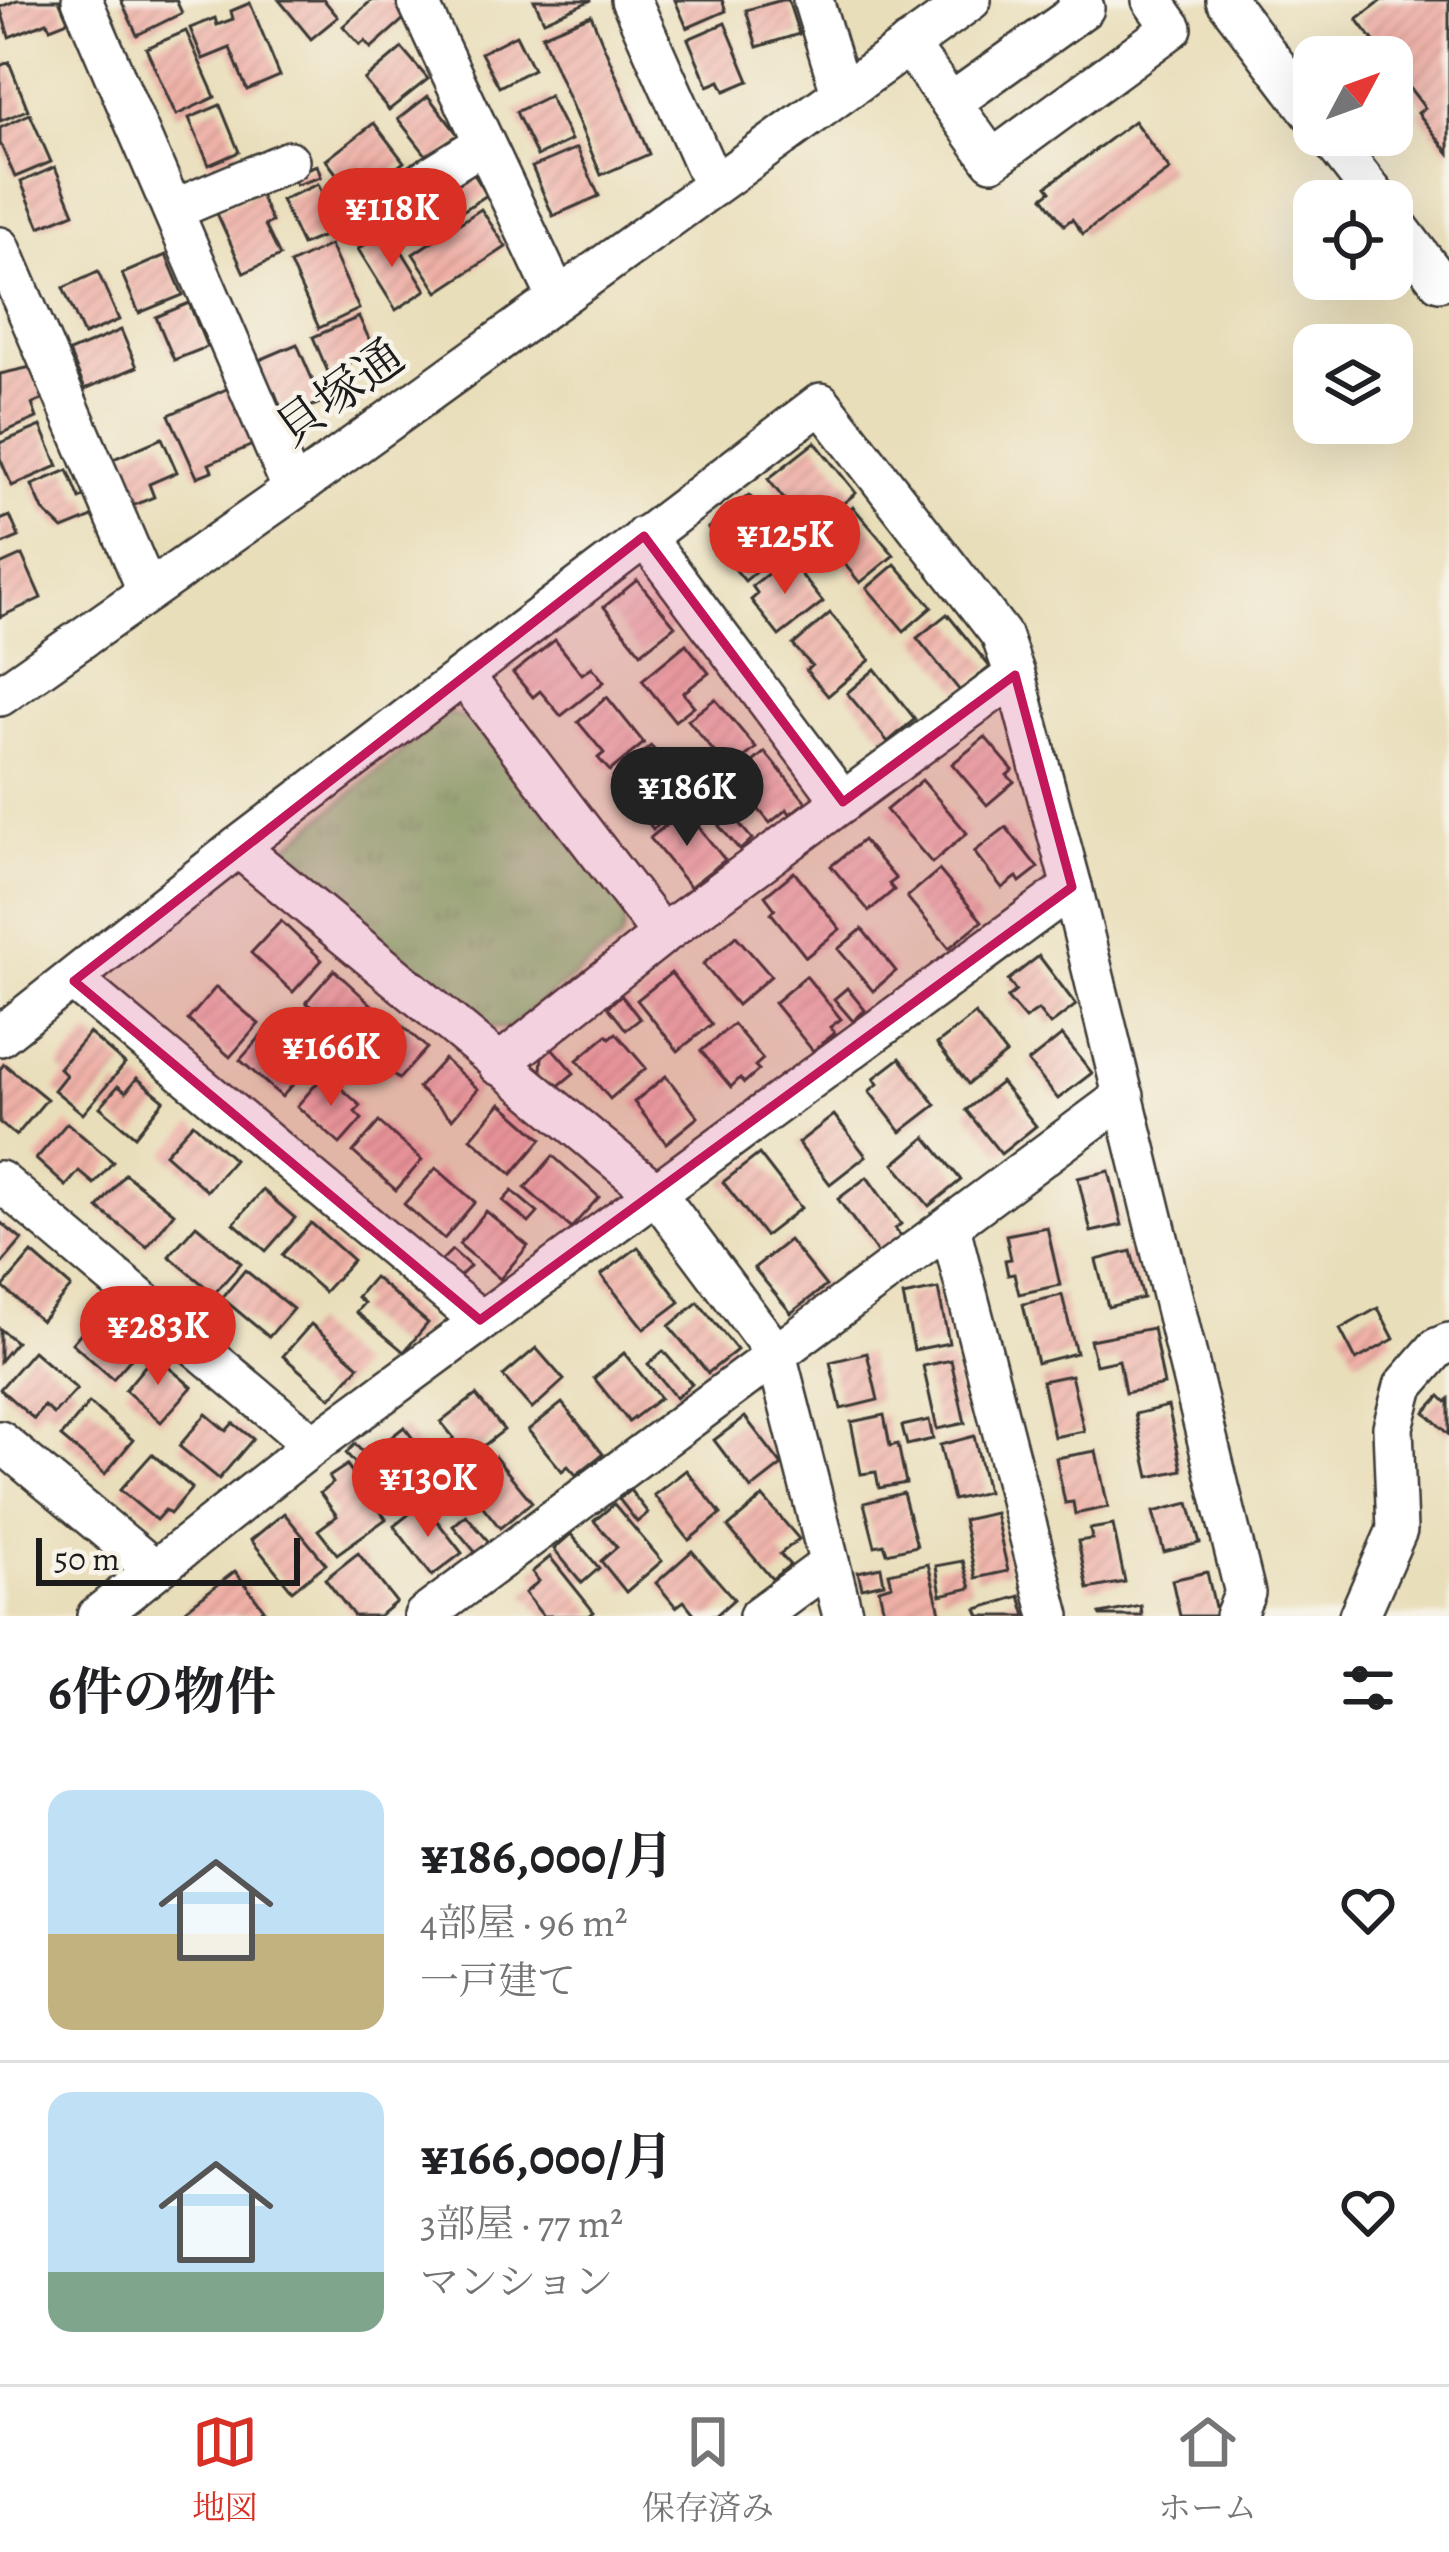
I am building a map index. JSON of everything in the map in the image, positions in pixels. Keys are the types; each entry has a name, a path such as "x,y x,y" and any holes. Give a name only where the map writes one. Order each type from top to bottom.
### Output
{"street":[{"path":"82,0 293,490"},
{"path":"417,0 557,297"},
{"path":"631,0 713,184"},
{"path":"813,0 841,92"},
{"name":"貝塚通","path":"0,696 970,0"},
{"path":"1226,0 1293,88"},
{"path":"908,45 992,160 1172,28 1154,1"},
{"path":"951,103 1086,3"},
{"path":"1038,41 1078,97"},
{"path":"388,203 484,143"},
{"path":"1344,156 1362,180"},
{"path":"173,210 289,161"},
{"path":"1413,246 1439,281"},
{"path":"0,247 148,592"},
{"path":"0,1036 238,847 821,403 1001,635 1016,675 1245,1593 1234,1616"},
{"path":"644,536 843,802"},
{"path":"498,1064 662,935 1016,675"},
{"path":"464,676 662,935"},
{"path":"238,847 656,1192 776,1354 843,1616"},
{"path":"97,1616 480,1320 1072,887"},
{"path":"74,981 480,1320"},
{"path":"424,1616 1124,1096"},
{"path":"0,1181 313,1445"},
{"path":"950,1227 1050,1616"},
{"path":"1359,1616 1396,1530 1393,1427 1404,1386 1437,1348 1449,1343"},
{"path":"0,1441 154,1569"},
{"path":"759,1616 828,1565"}],"highlighted area":[{"path":"644,536 843,802 1015,675 1072,887 480,1320 74,981"}],"green space":[{"path":"447,713 469,718 628,910 621,940 507,1029 488,1026 292,864 287,847"}],"building":[{"path":"17,0 59,0 68,21 50,28 47,22 9,37 0,7"},
{"path":"121,0 176,0 182,13 137,35"},
{"path":"279,0 324,0 338,17 311,39"},
{"path":"372,0 404,0 407,4 400,10 406,17 371,48 365,41 360,45 343,26"},
{"path":"534,0 592,0 544,21"},
{"path":"675,0 722,0 726,11 687,28"},
{"path":"788,0 799,34 757,47 746,10"},
{"path":"1382,0 1449,0 1449,153 1418,113 1425,108 1413,92 1413,36 1370,36 1357,19"},
{"path":"250,3 280,76 247,90 230,48 203,59 190,28 215,18 217,25 233,19 231,11"},
{"path":"591,15 649,154 601,175 542,35"},
{"path":"725,23 749,81 725,91 720,81 708,86 688,39"},
{"path":"186,31 215,97 176,115 146,48"},
{"path":"516,35 533,69 499,87 481,53"},
{"path":"402,48 428,79 389,110 364,80"},
{"path":"9,62 28,110 0,121 0,66"},
{"path":"428,96 463,141 433,164 398,119"},
{"path":"549,96 571,140 537,156 516,112"},
{"path":"220,105 239,152 209,165 189,118"},
{"path":"30,114 51,162 15,177 0,143 0,128"},
{"path":"1134,121 1170,170 1083,234 1072,219 1064,225 1043,197 1051,191 1047,186"},
{"path":"374,123 404,162 376,184 370,178 351,193 326,160"},
{"path":"577,148 599,196 553,216 532,167"},
{"path":"467,163 487,195 441,225 431,210 425,214 414,196"},
{"path":"317,165 321,177 296,185 292,174"},
{"path":"55,167 74,213 40,227 21,182"},
{"path":"318,184 338,230 302,245 281,200"},
{"path":"258,191 272,222 265,225 280,256 244,273 216,211"},
{"path":"366,197 376,211 345,232 335,218"},
{"path":"481,209 506,247 438,292 413,254"},
{"path":"389,230 426,290 396,310 358,249"},
{"path":"330,245 359,309 319,328 290,264"},
{"path":"166,255 183,295 139,313 122,274"},
{"path":"98,272 119,320 84,335 63,288"},
{"path":"189,303 207,347 174,360 156,317"},
{"path":"359,317 375,352 328,372 313,337"},
{"path":"121,330 137,367 85,389 69,352"},
{"path":"297,344 322,402 285,418 275,393 264,398 250,364"},
{"path":"31,367 45,399 32,404 37,418 0,434 0,374"},
{"path":"231,387 257,443 209,464 212,471 197,477 169,415"},
{"path":"41,426 58,466 12,486 0,458 0,443"},
{"path":"162,438 177,472 149,484 154,497 132,506 111,460"},
{"path":"815,442 856,493 809,531 768,479"},
{"path":"68,470 80,499 86,496 95,516 63,529 43,510 32,485"},
{"path":"749,495 789,544 745,581 708,528"},
{"path":"853,507 894,555 860,583 820,534"},
{"path":"10,516 19,537 0,545 0,520"},
{"path":"22,555 41,598 0,617 0,565"},
{"path":"788,558 823,602 779,636 751,600 758,594 752,586"},
{"path":"895,564 932,607 904,631 867,588"},
{"path":"637,580 675,626 641,653 604,607"},
{"path":"830,613 870,660 828,696 806,670 812,666 793,645"},
{"path":"947,614 990,667 960,691 917,638"},
{"path":"555,640 582,674 592,667 604,682 561,716 540,691 533,697 513,673"},
{"path":"686,644 709,673 683,693 694,706 675,721 642,680"},
{"path":"875,669 915,719 888,742 847,693"},
{"path":"607,697 644,743 610,771 598,758 604,753 578,722"},
{"path":"715,699 756,748 729,770 688,720"},
{"path":"985,737 1013,770 1007,775 1014,782 987,805 952,764"},
{"path":"651,746 692,799 653,829 613,777"},
{"path":"765,752 806,802 770,823 733,779"},
{"path":"922,780 967,833 932,863 886,810"},
{"path":"685,810 725,860 690,887 650,838"},
{"path":"732,815 752,839 740,850 719,826"},
{"path":"1006,827 1038,868 1002,888 974,852"},
{"path":"863,840 896,879 889,884 894,890 869,911 831,866"},
{"path":"939,870 982,921 949,948 907,897"},
{"path":"794,872 840,929 806,957 771,913 775,909 765,896"},
{"path":"281,921 322,960 293,992 251,953"},
{"path":"862,929 896,971 873,991 838,949"},
{"path":"736,936 771,976 737,1005 703,964"},
{"path":"1039,956 1076,1005 1050,1025 1038,1010 1025,1019 1007,998 1016,991 1008,980"},
{"path":"334,970 372,1005 344,1036 306,1002"},
{"path":"671,973 712,1024 678,1051 637,1000"},
{"path":"806,976 841,1019 830,1027 835,1033 813,1051 774,1003"},
{"path":"216,987 259,1024 230,1057 188,1020"},
{"path":"847,988 865,1010 853,1021 834,999"},
{"path":"621,995 640,1019 626,1030 608,1007"},
{"path":"386,1011 427,1048 399,1079 358,1042"},
{"path":"975,1014 1006,1054 968,1084 937,1044"},
{"path":"733,1024 763,1059 755,1066 759,1070 731,1087 701,1051"},
{"path":"269,1027 311,1064 282,1097 240,1060"},
{"path":"89,1033 125,1064 83,1114 54,1090 66,1075 59,1068"},
{"path":"616,1033 646,1068 610,1099 577,1060"},
{"path":"1062,1035 1092,1073 1058,1099 1028,1062"},
{"path":"552,1048 574,1073 556,1088 541,1070 542,1057"},
{"path":"900,1058 936,1105 901,1132 869,1091 878,1084 874,1078"},
{"path":"444,1059 478,1089 452,1119 418,1088"},
{"path":"4,1064 47,1099 16,1136 0,1123 0,1069"},
{"path":"325,1074 361,1106 355,1112 362,1119 340,1144 297,1106"},
{"path":"666,1076 698,1117 666,1143 634,1102"},
{"path":"137,1078 164,1100 135,1136 100,1107 118,1086 126,1092"},
{"path":"1001,1082 1036,1126 1001,1154 966,1110"},
{"path":"501,1103 542,1139 512,1174 471,1138"},
{"path":"834,1115 866,1156 830,1184 798,1143"},
{"path":"379,1122 422,1160 396,1190 353,1152"},
{"path":"67,1123 113,1162 94,1184 79,1171 66,1186 36,1159"},
{"path":"193,1123 234,1160 207,1191 165,1154"},
{"path":"926,1137 961,1180 929,1206 894,1164"},
{"path":"759,1154 801,1208 765,1236 723,1182"},
{"path":"553,1156 599,1197 571,1228 525,1188"},
{"path":"436,1168 475,1202 444,1239 404,1204"},
{"path":"1109,1171 1122,1225 1091,1232 1078,1178"},
{"path":"125,1174 174,1213 147,1247 98,1208"},
{"path":"867,1177 901,1224 895,1229 901,1237 878,1254 838,1199"},
{"path":"263,1190 295,1218 266,1251 234,1223"},
{"path":"512,1191 538,1213 529,1223 503,1201"},
{"path":"486,1211 528,1246 500,1279 459,1244"},
{"path":"0,1222 22,1240 0,1266"},
{"path":"311,1223 353,1260 324,1292 282,1255"},
{"path":"196,1225 241,1263 214,1294 169,1256"},
{"path":"1047,1227 1060,1285 1019,1294 1014,1274 1008,1275 1005,1260 1011,1259 1006,1235"},
{"path":"789,1240 826,1286 791,1313 754,1268"},
{"path":"638,1247 680,1302 644,1329 601,1275"},
{"path":"452,1250 470,1266 459,1277 441,1261"},
{"path":"1131,1251 1143,1298 1108,1307 1096,1260"},
{"path":"32,1253 71,1287 41,1321 3,1287"},
{"path":"245,1270 293,1309 269,1337 222,1298"},
{"path":"374,1277 428,1323 404,1352 356,1312 364,1303 357,1297"},
{"path":"201,1289 214,1300 198,1320 185,1310"},
{"path":"938,1289 949,1343 914,1350 903,1296"},
{"path":"1062,1295 1076,1353 1037,1363 1023,1304"},
{"path":"698,1302 737,1350 708,1373 669,1326"},
{"path":"1378,1308 1394,1339 1356,1360 1340,1329"},
{"path":"102,1309 143,1345 113,1379 72,1343"},
{"path":"311,1324 359,1366 331,1398 283,1356"},
{"path":"1153,1328 1164,1385 1125,1393 1119,1360 1096,1365 1090,1340"},
{"path":"0,1329 16,1342 0,1361"},
{"path":"536,1348 564,1380 532,1409 503,1376"},
{"path":"33,1351 77,1389 54,1414 44,1406 34,1419 0,1389"},
{"path":"663,1351 692,1384 676,1398 648,1364"},
{"path":"624,1353 660,1398 629,1422 594,1378"},
{"path":"867,1353 878,1400 841,1409 830,1362"},
{"path":"154,1355 192,1387 161,1422 125,1390"},
{"path":"951,1360 965,1423 937,1429 923,1366"},
{"path":"1071,1375 1084,1431 1054,1437 1042,1381"},
{"path":"476,1395 504,1430 454,1469 439,1450 454,1438 441,1422"},
{"path":"1440,1396 1446,1402 1449,1399 1449,1435 1425,1412"},
{"path":"89,1403 133,1440 105,1474 61,1437"},
{"path":"562,1403 603,1454 576,1475 568,1466 562,1471 528,1430"},
{"path":"1168,1406 1182,1470 1149,1477 1135,1414"},
{"path":"206,1414 226,1431 233,1423 253,1439 219,1479 179,1446"},
{"path":"884,1415 890,1446 898,1444 906,1483 879,1488 876,1472 861,1474 851,1422"},
{"path":"745,1417 782,1465 751,1489 714,1440"},
{"path":"929,1420 933,1439 907,1445 902,1426"},
{"path":"404,1427 441,1475 412,1498 374,1451"},
{"path":"974,1436 987,1492 953,1500 940,1445"},
{"path":"355,1444 376,1467 367,1476 346,1453"},
{"path":"1096,1451 1108,1507 1075,1514 1073,1502 1065,1503 1056,1458"},
{"path":"152,1454 192,1488 170,1514 165,1510 156,1520 120,1490"},
{"path":"495,1457 532,1502 500,1528 464,1483"},
{"path":"347,1465 386,1519 337,1554 318,1530 337,1516 320,1493 333,1483 329,1477"},
{"path":"686,1470 721,1514 689,1540 654,1495"},
{"path":"630,1490 648,1513 637,1522 619,1499"},
{"path":"903,1493 917,1546 887,1553 884,1544 875,1546 864,1503"},
{"path":"763,1497 799,1539 780,1554 790,1565 772,1579 728,1527"},
{"path":"423,1503 462,1553 432,1576 394,1526"},
{"path":"1189,1503 1200,1543 1164,1552 1153,1512"},
{"path":"614,1504 662,1561 626,1592 601,1561 617,1547 594,1521"},
{"path":"284,1513 326,1564 292,1591 251,1540"},
{"path":"995,1513 1008,1571 976,1578 963,1520"},
{"path":"466,1515 489,1542 476,1553 453,1526"},
{"path":"1113,1525 1125,1582 1088,1589 1078,1541 1092,1539 1090,1529"},
{"path":"571,1534 599,1568 582,1583 554,1549"},
{"path":"692,1551 734,1599 715,1616 696,1616 684,1601 676,1607 656,1583"},
{"path":"358,1553 396,1602 379,1616 354,1616 325,1579"},
{"path":"550,1557 594,1612 589,1616 543,1616 525,1593 539,1581 532,1572"},
{"path":"963,1561 971,1588 941,1595 936,1566"},
{"path":"928,1564 941,1616 885,1616 879,1589 892,1585 889,1573"},
{"path":"881,1567 884,1583 862,1588 858,1572"},
{"path":"235,1571 264,1609 255,1616 191,1616 186,1609"},
{"path":"1207,1572 1217,1616 1180,1616 1172,1580"},
{"path":"1020,1596 1026,1616 980,1616 977,1609"},
{"path":"1141,1606 1142,1616 1100,1614"}]}
